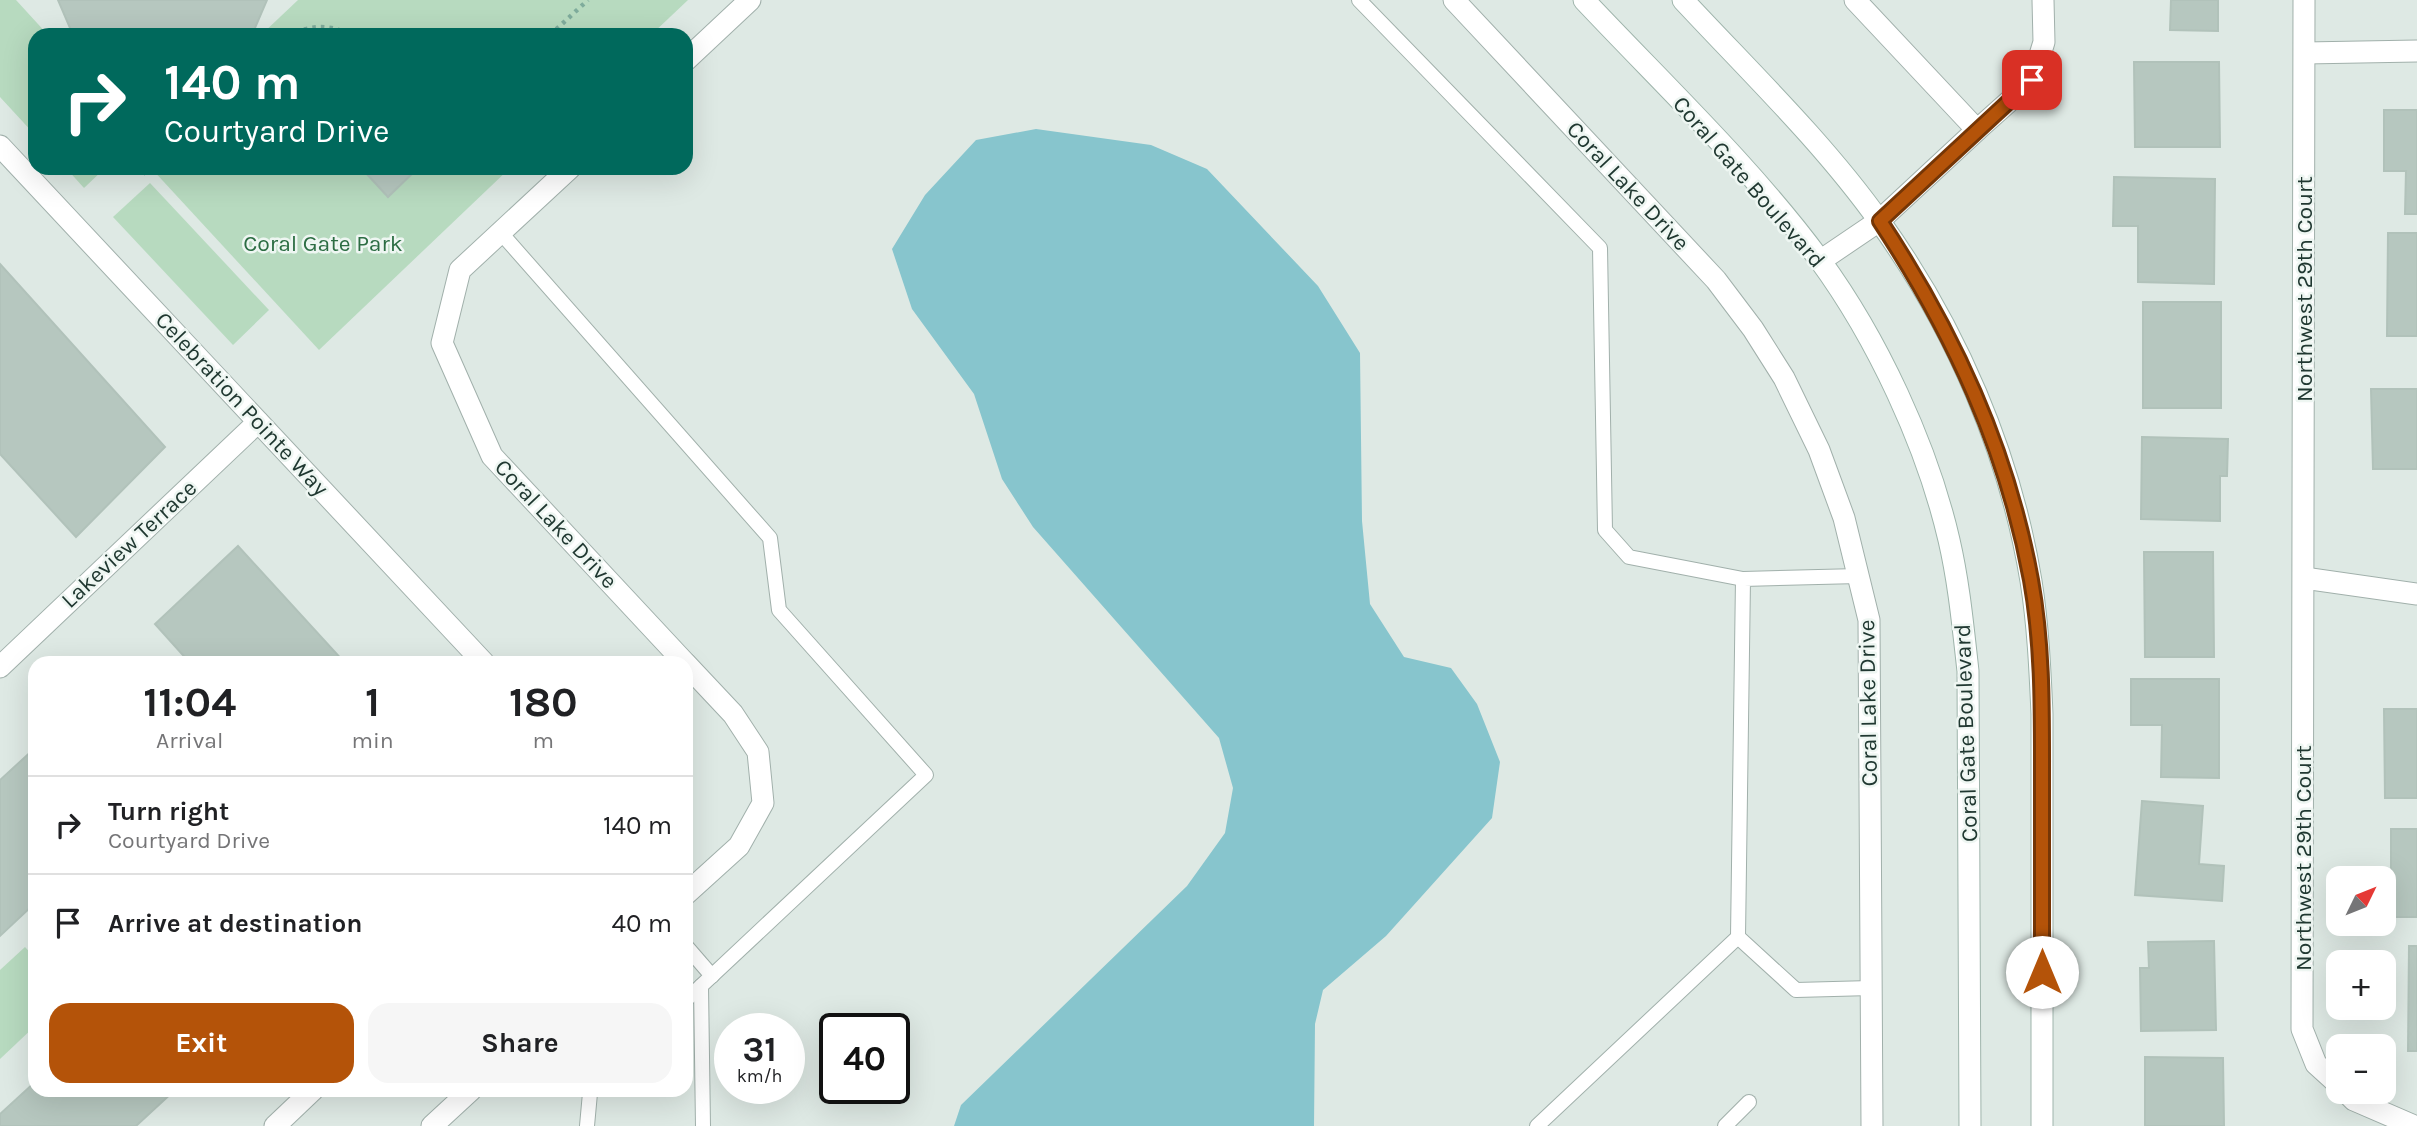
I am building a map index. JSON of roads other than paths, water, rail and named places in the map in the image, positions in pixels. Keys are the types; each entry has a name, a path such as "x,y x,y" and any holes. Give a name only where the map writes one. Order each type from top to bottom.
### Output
{"street":[{"path":"693,53 750,0"},
{"name":"Coral Lake Drive","path":"1454,0 1716,281 1753,329 1784,378 1819,450 1844,518 1869,620 1872,1126"},
{"name":"Coral Gate Boulevard","path":"1584,0 1764,193 1821,261 1878,355 1930,475 1949,539 1961,606 1968,671 1970,1126"},
{"path":"1683,0 1799,125 1880,221 1947,330 1987,418 2017,514 2031,582 2042,713 2042,1126"},
{"path":"1855,0 1977,130"},
{"path":"1821,261 1880,221 2032,80 2045,42 2043,0"},
{"name":"Northwest 29th Court","path":"2304,0 2302,1028 2316,1064 2326,1073"},
{"path":"2305,52 2417,51"},
{"name":"Celebration Pointe Way","path":"0,146 477,656"},
{"name":"Coral Lake Drive","path":"563,175 460,271 442,344 492,456 679,656"},
{"name":"Lakeview Terrace","path":"0,667 258,422"},
{"path":"2304,578 2417,594"},
{"name":"Coral Lake Drive","path":"693,671 733,714 758,752 763,803 739,846 693,888"},
{"path":"275,1126 306,1097"},
{"path":"432,1126 463,1097"},
{"path":"2363,1104 2414,1126"}],"lane":[{"path":"1359,0 1600,248 1605,530 1629,556 1743,579 1859,576"},
{"path":"501,233 770,538 779,610 926,775 693,993"},
{"path":"1536,1126 1738,937 1743,579"},
{"path":"1738,937 1796,990 1871,988"},
{"path":"693,958 706,981 703,1126"},
{"path":"587,1126 592,1097"},
{"path":"1724,1126 1749,1102"}],"water":[{"path":"1036,129 1151,145 1207,169 1318,286 1360,353 1362,521 1370,604 1404,657 1451,668 1477,704 1500,762 1492,818 1386,936 1323,990 1315,1024 1314,1126 954,1126 961,1105 1187,886 1225,833 1233,788 1219,738 1033,527 1002,479 974,394 912,309 892,249 925,195 976,140"}],"park label":[{"name":"Coral Gate Park","path":"323,243"}]}
